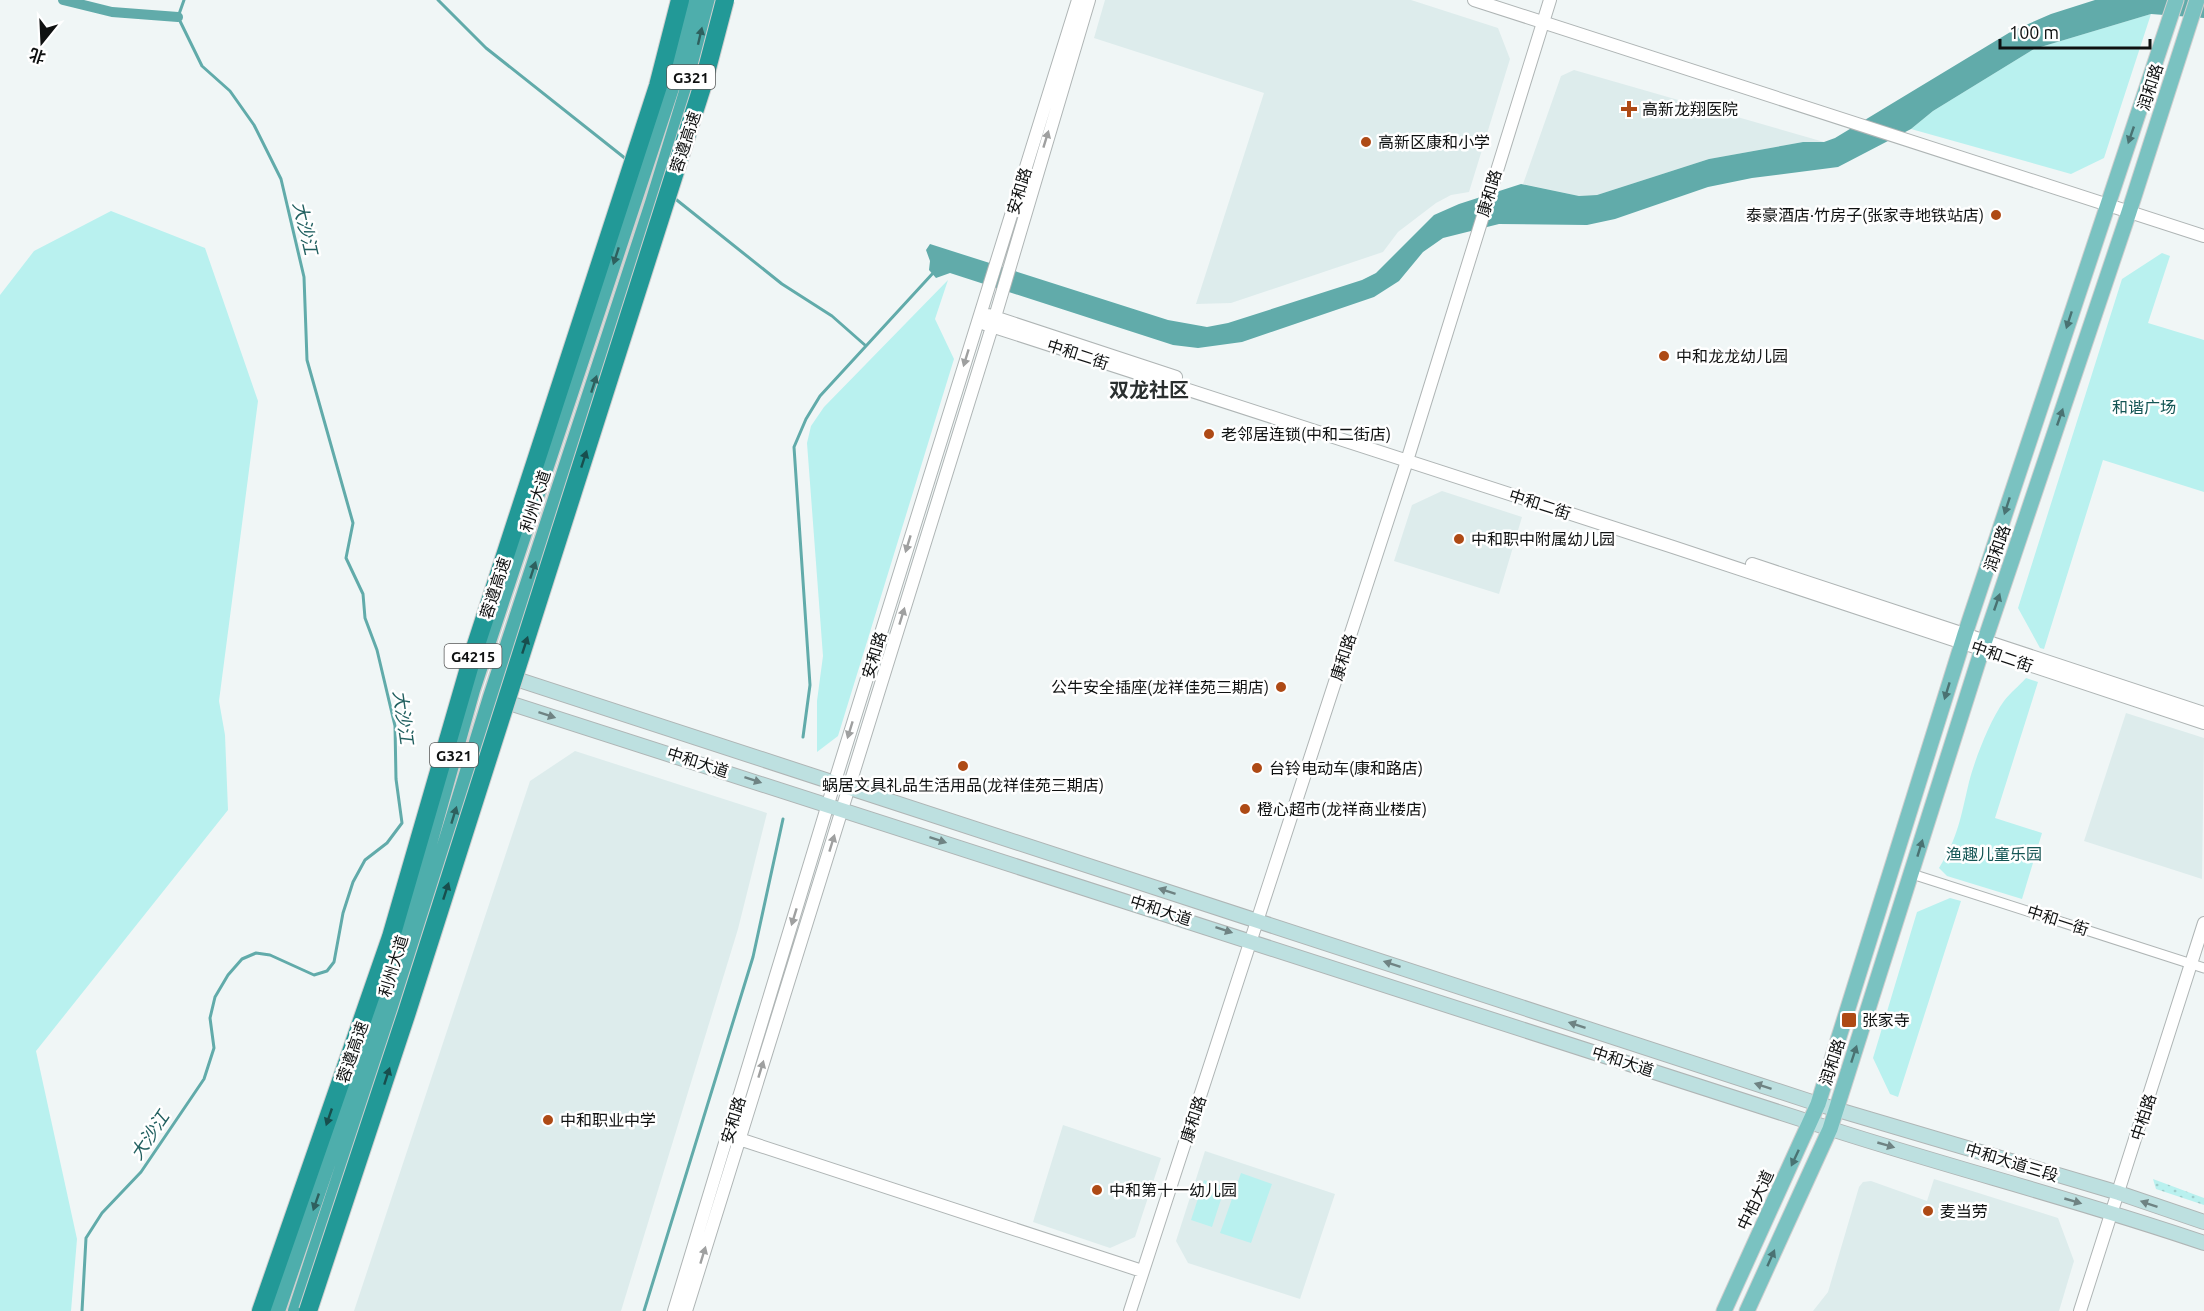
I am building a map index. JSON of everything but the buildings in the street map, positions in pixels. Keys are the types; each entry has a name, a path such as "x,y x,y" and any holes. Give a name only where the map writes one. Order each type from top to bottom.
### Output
{"highway":[{"name":"蓉遵高速","path":"261,1311 391,937 473,654 658,87 680,0"},
{"name":"利州大道","path":"278,1311 391,976 472,690 675,76 693,0"},
{"name":"利州大道","path":"296,1311 394,1011 491,697 653,203 690,82 709,0"},
{"name":"蓉遵高速","path":"308,1311 400,1035 642,277 703,84 725,0"}],"main road":[{"name":"润和路","path":"1818,1104 1964,638 2176,0"},
{"name":"润和路","path":"1836,1109 1983,644 2129,212 2197,0"},
{"name":"中和大道","path":"499,673 1818,1104"},
{"name":"中和大道","path":"491,697 1252,939 1830,1129"},
{"name":"中和大道三段","path":"1818,1104 2119,1193 2204,1222"},
{"name":"中柏大道","path":"1724,1311 1818,1104"},
{"path":"1747,1311 1830,1129 1836,1109"},
{"name":"中和大道三段","path":"1830,1129 2113,1213 2204,1243"}],"street":[{"name":"安和路","path":"1006,254 1078,0"},
{"name":"安和路","path":"686,1311 828,803 979,317 996,284 1089,0"},
{"path":"1474,0 2204,236"},
{"name":"康和路","path":"1130,1311 1407,457 1550,0"},
{"name":"安和路","path":"674,1311 850,786 993,322 996,284"},
{"name":"中和二街","path":"979,317 1964,638 2204,713"},
{"name":"中和二街","path":"1983,644 2204,723"},
{"name":"中和一街","path":"1912,874 2204,968"},
{"name":"中柏路","path":"2080,1311 2204,923"},
{"path":"734,1137 1142,1271"}],"shaded area":[{"name":"高新区康和小学","path":"1105,0 1411,0 1498,28 1510,59 1469,192 1451,195 1436,203 1398,232 1383,252 1231,303 1196,304 1264,93 1094,38"},
{"path":"2095,0 2204,0 2204,18 2151,14 2034,49 1933,111 1911,129 1838,167 1752,178 1708,187 1615,219 1587,225 1499,224 1443,238 1423,252 1399,281 1374,297 1242,342 1198,348 1173,345 950,273 936,278 929,270 930,261 926,250 930,244 1168,320 1207,327 1228,323 1362,280 1376,273 1434,215 1459,204 1521,184 1579,196 1597,195 1709,159 1803,142 1824,142 1835,138 2012,31 2051,14"},
{"name":"高新龙翔医院","path":"1574,70 1824,142 1803,142 1709,159 1597,195 1579,196 1523,184 1561,76"},
{"name":"中和职中附属幼儿园","path":"1442,491 1522,517 1499,594 1394,561 1412,505"},
{"path":"2126,713 2204,738 2202,879 2084,841"},
{"name":"中和职业中学","path":"575,751 767,813 738,929 621,1311 354,1311 530,781"},
{"name":"中和第十一幼儿园","path":"1063,1125 1161,1158 1135,1237 1110,1248 1033,1222"},
{"path":"1205,1151 1335,1194 1300,1299 1188,1263 1176,1241"},
{"path":"1934,1179 2058,1218 2074,1261 2059,1311 1813,1311 1828,1292 1859,1187 1863,1182 1871,1181 1927,1201"}],"green space":[{"path":"2151,14 2104,158 2071,174 1911,129 1933,111 2034,49"},
{"path":"111,211 205,248 258,401 219,701 225,735 228,810 36,1051 77,1239 71,1311 0,1311 0,295 34,251"},
{"name":"和谐广场","path":"2162,253 2170,256 2148,323 2204,340 2204,492 2103,460 2044,649 2040,648 2018,608 2122,279"},
{"path":"948,280 935,319 954,359 838,736 817,752 817,701 823,656 807,443 811,426 824,407"},
{"name":"渔趣儿童乐园","path":"2026,678 2038,682 1995,818 2042,833 2022,899 1947,876 1939,868 1955,837 1972,773 1988,729 2004,701"},
{"path":"1950,898 1961,901 1898,1097 1890,1094 1873,1058 1917,912"},
{"path":"1241,1173 1272,1184 1251,1243 1220,1233"},
{"path":"2153,1179 2204,1198 2204,1205 2156,1189"},
{"path":"1204,1180 1225,1187 1212,1227 1191,1220"}],"waterway":[{"path":"63,0 112,12 178,17"},
{"name":"大沙江","path":"82,1311 86,1238 102,1213 141,1172 204,1079 214,1048 210,1018 215,997 228,975 242,959 256,953 270,955 314,975 327,971 334,962 343,913 353,882 365,860 387,843 402,823 396,779 395,726 377,650 365,618 363,594 346,558 353,523 307,360 304,277 281,179 254,125 230,91 202,66 178,17 184,0"},
{"path":"438,0 486,48 626,159"},
{"path":"673,197 782,284 832,316 866,346"},
{"path":"803,737 810,685 794,447 806,419 820,396 934,272"},
{"path":"644,1311 753,957 783,819"}],"place":[{"name":"高新龙翔医院","path":"1629,109"},
{"name":"高新区康和小学","path":"1366,142"},
{"name":"泰豪酒店·竹房子(张家寺地铁站店)","path":"1996,215"},
{"name":"中和龙龙幼儿园","path":"1664,356"},
{"name":"老邻居连锁(中和二街店)","path":"1209,434"},
{"name":"中和职中附属幼儿园","path":"1459,539"},
{"name":"公牛安全插座(龙祥佳苑三期店)","path":"1281,687"},
{"name":"蜗居文具礼品生活用品(龙祥佳苑三期店)","path":"963,766"},
{"name":"台铃电动车(康和路店)","path":"1257,768"},
{"name":"橙心超市(龙祥商业楼店)","path":"1245,809"},
{"name":"张家寺","path":"1849,1020"},
{"name":"中和职业中学","path":"548,1120"},
{"name":"中和第十一幼儿园","path":"1097,1190"},
{"name":"麦当劳","path":"1928,1211"}],"district":[{"name":"双龙社区","path":"1149,389"}]}
